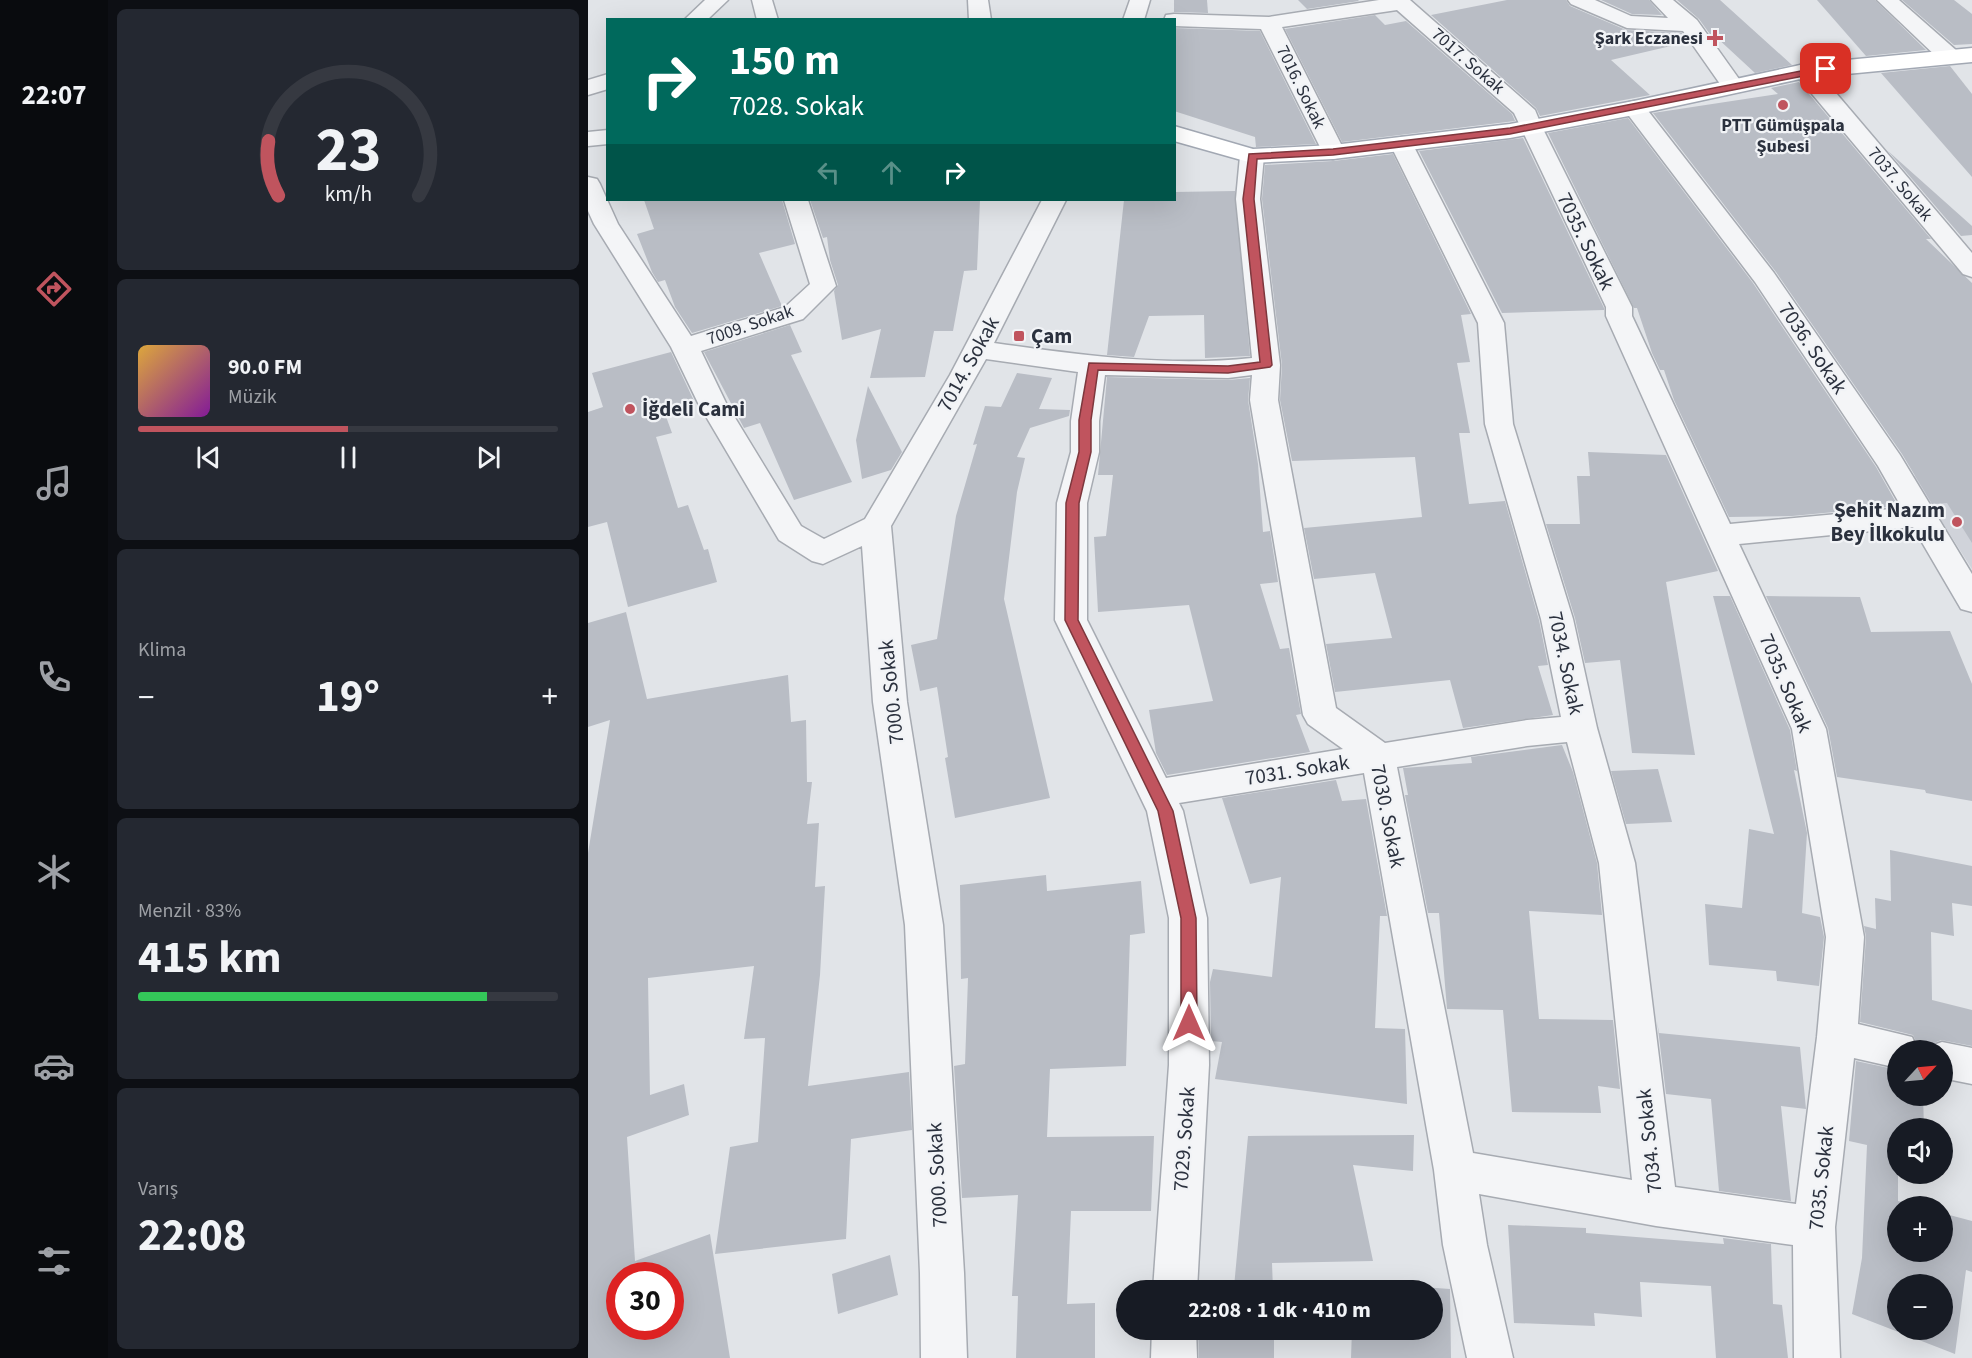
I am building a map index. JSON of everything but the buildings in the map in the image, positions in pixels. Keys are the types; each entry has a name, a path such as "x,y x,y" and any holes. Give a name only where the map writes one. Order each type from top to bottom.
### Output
{"main road":[{"path":"1176,148 1240,153 1333,152 1402,144 1530,127 1634,108 1805,71 1972,55"},
{"path":"1176,134 1240,153"}],"street":[{"path":"696,18 718,0"},
{"path":"762,0 767,18"},
{"path":"978,0 980,18"},
{"path":"1134,18 1140,0"},
{"path":"1578,0 1627,22 1689,25"},
{"path":"1661,0 1689,25 1733,86"},
{"path":"1887,0 1949,56"},
{"path":"1176,20 1269,23 1400,2"},
{"name":"7017. Sokak","path":"1400,2 1524,110 1530,127"},
{"name":"7016. Sokak","path":"1269,23 1333,152"},
{"name":"7037. Sokak","path":"1805,71 1972,269"},
{"path":"588,88 606,82"},
{"name":"7036. Sokak","path":"1634,108 1766,278 1890,462 1972,601"},
{"name":"7035. Sokak","path":"1530,127 1601,268 1619,307 1619,316 1809,729 1845,937 1837,1037 1814,1227 1817,1358"},
{"path":"588,139 606,137"},
{"name":"7034. Sokak","path":"1402,144 1491,323 1499,424 1557,619 1580,728 1617,864 1656,1205"},
{"name":"7030. Sokak","path":"1240,153 1248,199 1266,365 1264,400 1320,715 1378,756 1455,1170 1465,1245 1490,1358"},
{"path":"588,184 606,224 685,347 712,403 790,533 823,553 876,526"},
{"name":"7009. Sokak","path":"685,347 794,313 824,286 796,201"},
{"name":"7014. Sokak","path":"876,526 978,349 1053,201"},
{"path":"978,349 1093,366 1228,369 1266,365"},
{"name":"7029. Sokak","path":"1093,366 1085,420 1085,452 1072,503 1071,620 1166,811 1188,918 1189,1065 1176,1280"},
{"path":"1720,535 1922,516"},
{"name":"7000. Sokak","path":"876,526 890,702 924,925 944,1358"},
{"name":"7031. Sokak","path":"1156,793 1527,733 1580,728"},
{"path":"1837,1037 1887,1048"},
{"path":"1953,1062 1972,1066"},
{"name":"7034. Sokak","path":"1455,1170 1656,1205 1814,1227"},
{"path":"1174,1340 1174,1358"}],"shaded area":[{"name":"Şehit Nazım Bey İlkokulu","path":"1972,469 1972,569 1913,476"}],"place":[{"name":"Şark Eczanesi","path":"1715,38"},
{"name":"PTT Gümüşpala Şubesi","path":"1783,105"},
{"name":"Çam","path":"1019,336"},
{"name":"İğdeli Cami","path":"630,409"},
{"name":"Şehit Nazım Bey İlkokulu","path":"1957,522"}],"route":[{"path":"1189,1023 1188,918 1166,811 1071,620 1072,503 1085,452 1085,420 1093,366 1228,369 1266,365 1248,199 1252,156 1333,152 1510,131 1634,108 1805,71 1826,69"}]}
